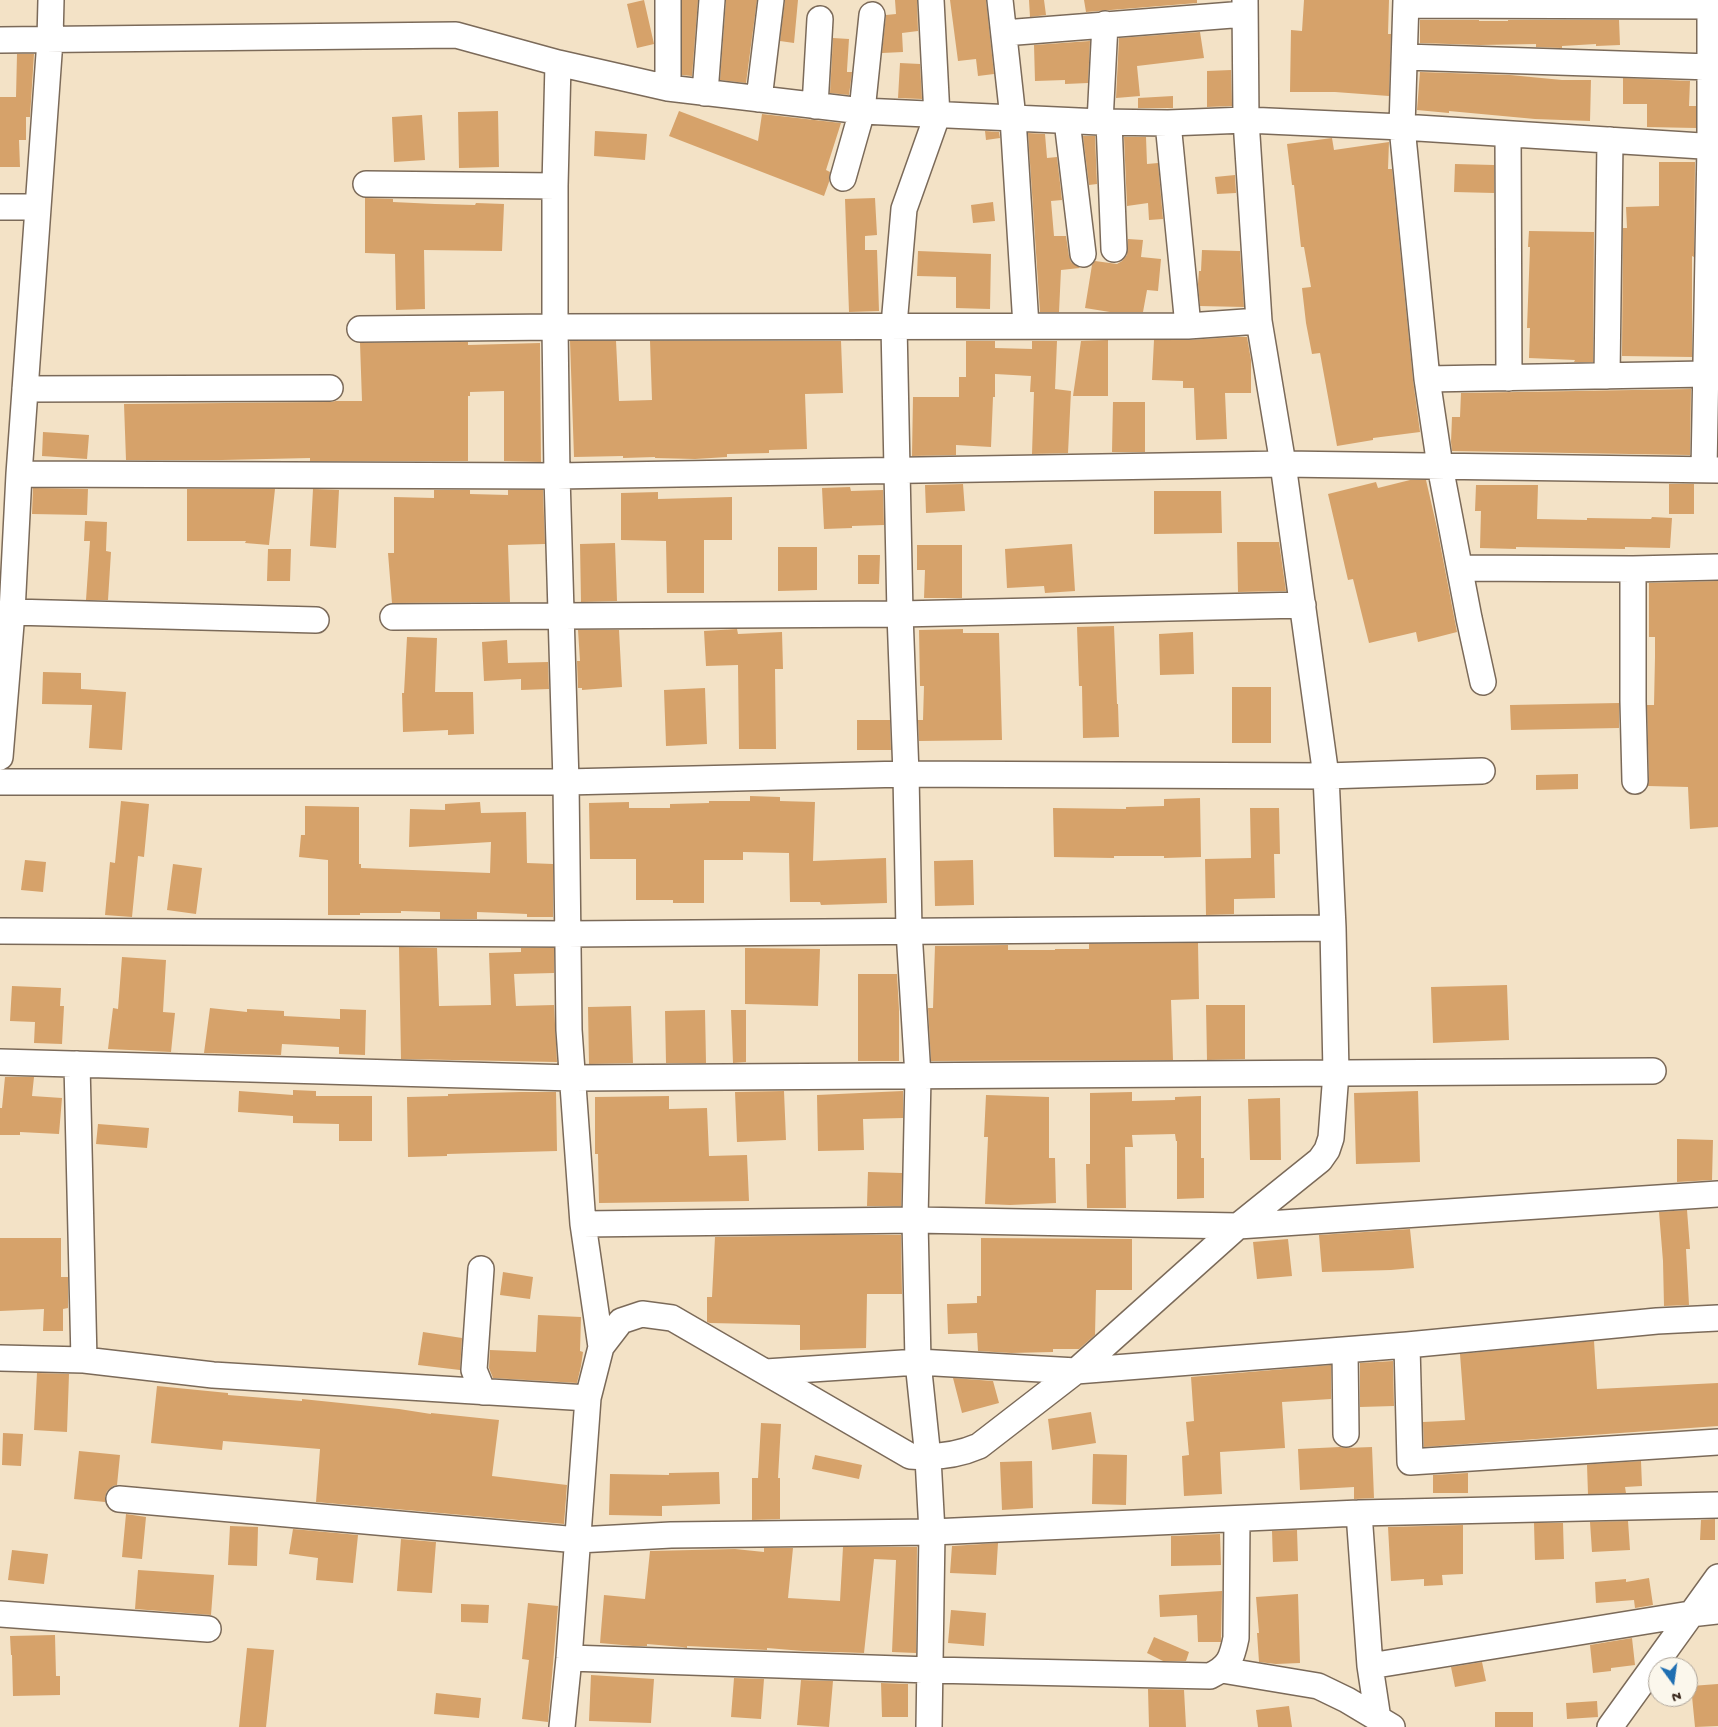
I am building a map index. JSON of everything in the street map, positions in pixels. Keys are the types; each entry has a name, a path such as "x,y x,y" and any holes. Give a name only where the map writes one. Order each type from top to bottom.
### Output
{"street":[{"path":"0,757 12,612 19,474 50,40 50,0"},
{"path":"668,0 668,88"},
{"path":"705,93 712,0"},
{"path":"759,99 771,0"},
{"path":"929,1727 932,1532 928,1458 918,1362 915,1220 918,1076 909,931 894,326 904,209 937,116 931,0"},
{"path":"1000,0 1013,118 1026,326"},
{"path":"19,474 558,476 1283,464 1440,466 1711,470 1706,374 1714,146 1710,3 1406,3 1402,127 1427,379 1440,466 1483,682"},
{"path":"601,1347 621,1321 642,1314 672,1318 910,1456 928,1458 965,1452 979,1446 1076,1371 1238,1226 1320,1160 1327,1150 1331,1138 1336,1073 1333,928 1326,776 1283,464 1259,321 1246,120 1245,7 1004,34"},
{"path":"843,178 862,111 872,15"},
{"path":"815,106 820,19"},
{"path":"1105,24 1104,122 1114,249"},
{"path":"0,40 456,35 558,63 668,88 862,111 937,116 1104,122 1168,123 1246,120 1402,127 1714,146"},
{"path":"1405,57 1711,67"},
{"path":"558,63 555,186 555,327 566,782 569,1030 583,1224 601,1347 588,1398 569,1658 562,1727"},
{"path":"1067,121 1083,254"},
{"path":"1168,123 1188,326"},
{"path":"1508,134 1508,378"},
{"path":"1607,376 1610,140"},
{"path":"366,184 555,186"},
{"path":"0,207 38,207"},
{"path":"360,329 1188,326 1259,321"},
{"path":"1427,379 1706,374"},
{"path":"25,389 330,388"},
{"path":"1460,568 1633,569 1718,567"},
{"path":"1633,569 1635,781"},
{"path":"393,617 900,614 1303,605"},
{"path":"12,612 316,620"},
{"path":"0,782 566,782 906,774 1326,776 1482,771"},
{"path":"0,931 567,934 1333,928"},
{"path":"0,1062 573,1078 1652,1071"},
{"path":"77,1064 84,1360"},
{"path":"583,1224 915,1220 1238,1226 1718,1194"},
{"path":"482,1269 474,1370 483,1392"},
{"path":"766,1372 918,1362 1076,1371 1407,1345 1657,1321 1718,1318"},
{"path":"1407,1345 1410,1462 1718,1442"},
{"path":"1345,1350 1346,1434"},
{"path":"0,1358 84,1360 213,1375 588,1398"},
{"path":"119,1499 578,1540 671,1535 932,1532 1237,1520 1359,1513 1718,1504"},
{"path":"1359,1513 1370,1666 1385,1723"},
{"path":"569,1658 930,1670 1210,1676 1228,1662 1236,1638 1237,1520"},
{"path":"1610,1727 1718,1577"},
{"path":"1370,1666 1718,1611"},
{"path":"0,1614 208,1629"},
{"path":"1228,1662 1318,1686 1347,1700 1385,1723"}],"building":[{"path":"644,0 654,44 637,48 627,4"},
{"path":"682,0 698,0 692,76 682,75"},
{"path":"726,0 757,0 746,83 720,80"},
{"path":"785,0 798,0 794,43 780,41"},
{"path":"895,0 917,0 918,31 902,33 903,52 882,53 886,15 896,14"},
{"path":"950,0 986,0 994,74 978,76 976,59 958,61"},
{"path":"1029,0 1044,0 1046,15 1030,17"},
{"path":"1084,0 1197,0 1197,3 1086,12"},
{"path":"1304,0 1389,0 1388,34 1391,34 1389,96 1335,92 1290,92 1291,30 1302,31"},
{"path":"1420,20 1619,20 1620,45 1596,46 1596,44 1562,46 1562,48 1536,47 1536,44 1420,43"},
{"path":"1200,32 1204,58 1137,66 1140,96 1116,98 1119,38"},
{"path":"833,38 849,39 847,72 852,72 849,95 830,93"},
{"path":"1090,41 1088,83 1065,84 1065,80 1035,81 1034,45"},
{"path":"17,54 34,54 30,117 26,117 26,140 19,140 20,167 0,167 0,97 16,97"},
{"path":"900,63 920,64 922,99 898,98"},
{"path":"1231,70 1232,106 1207,107 1207,71"},
{"path":"1420,72 1591,80 1590,121 1417,110"},
{"path":"1623,78 1690,81 1689,106 1696,106 1696,128 1647,127 1647,104 1623,104"},
{"path":"1173,96 1173,108 1138,108 1138,98"},
{"path":"498,111 499,167 459,168 458,112"},
{"path":"679,111 758,141 762,114 841,123 826,170 830,172 824,196 669,136"},
{"path":"422,115 425,160 394,162 392,117"},
{"path":"595,131 647,134 645,160 594,156"},
{"path":"985,131 999,132 1000,138 986,140"},
{"path":"1028,133 1045,134 1047,158 1057,157 1062,200 1051,201 1054,236 1066,236 1071,262 1080,268 1061,270 1059,312 1040,312"},
{"path":"1083,136 1095,136 1097,184 1089,185"},
{"path":"1124,137 1146,137 1147,164 1158,163 1163,219 1149,220 1148,203 1127,206"},
{"path":"1332,138 1334,150 1389,142 1388,169 1392,169 1420,432 1373,438 1373,440 1337,446 1320,353 1312,354 1306,323 1302,288 1311,287 1304,247 1301,247 1287,144"},
{"path":"1659,162 1695,162 1694,257 1692,256 1692,357 1622,356 1623,228 1627,228 1626,207 1659,206"},
{"path":"1455,164 1494,165 1494,193 1454,192"},
{"path":"1235,175 1236,193 1217,194 1215,177"},
{"path":"365,198 393,199 393,202 435,204 504,204 502,251 424,250 425,309 396,310 395,254 365,253"},
{"path":"875,198 877,235 865,236 865,250 877,250 879,311 849,312 845,199"},
{"path":"993,202 995,221 973,223 971,205"},
{"path":"1529,231 1594,232 1593,362 1529,358 1530,328 1527,328"},
{"path":"1128,239 1143,240 1141,257 1161,259 1158,291 1147,290 1143,312 1110,312 1085,308 1092,265 1095,261 1117,264 1122,261 1127,255"},
{"path":"1202,250 1240,251 1244,307 1200,306 1198,284"},
{"path":"918,251 991,254 990,309 956,308 956,277 917,276"},
{"path":"1247,337 1251,360 1251,393 1225,393 1227,439 1196,440 1194,388 1183,388 1183,381 1152,380 1154,340"},
{"path":"1108,340 1108,396 1073,396 1081,341"},
{"path":"570,341 616,341 619,401 652,400 650,341 841,341 843,393 805,394 807,449 769,450 769,453 727,454 727,457 695,459 623,458 623,456 574,457"},
{"path":"966,341 995,341 995,348 1032,349 1032,341 1057,341 1055,389 1071,391 1068,453 1032,454 1034,392 1030,392 1031,376 995,374 991,447 956,445 956,455 912,456 913,397 959,397 959,377 966,377"},
{"path":"468,342 468,345 540,343 541,462 504,461 504,391 470,392 470,396 468,396 468,461 310,461 310,458 126,460 124,404 362,401 360,343"},
{"path":"1691,389 1690,455 1452,451 1452,417 1460,417 1461,393"},
{"path":"1113,402 1145,402 1145,452 1112,452"},
{"path":"43,432 89,435 87,459 42,456"},
{"path":"1410,480 1426,480 1457,632 1418,642 1416,632 1369,643 1353,579 1348,580 1328,494 1376,482 1378,488"},
{"path":"963,484 965,511 926,513 925,485"},
{"path":"1669,484 1694,484 1694,514 1669,514"},
{"path":"1476,485 1538,485 1537,519 1672,518 1670,548 1480,548 1481,511 1475,511"},
{"path":"850,487 851,491 883,490 884,525 824,529 822,488"},
{"path":"33,488 88,489 87,515 32,514"},
{"path":"187,489 275,489 269,545 245,543 246,541 187,541"},
{"path":"313,489 339,490 336,548 310,546"},
{"path":"434,490 470,490 470,494 508,495 508,490 543,490 545,544 508,545 510,602 392,603 388,553 394,553 394,497 434,498"},
{"path":"1154,491 1221,491 1222,533 1154,534"},
{"path":"658,492 658,499 732,497 732,540 704,540 704,593 667,593 666,541 621,540 621,493"},
{"path":"85,521 107,522 106,551 111,552 108,600 86,600 90,541 84,541"},
{"path":"1237,542 1279,542 1286,591 1238,592"},
{"path":"615,543 617,601 581,602 580,544"},
{"path":"1072,544 1075,591 1045,593 1044,586 1007,588 1005,549"},
{"path":"917,545 962,545 962,598 924,598 925,570 917,570"},
{"path":"778,547 817,547 817,590 778,591"},
{"path":"268,549 291,549 290,581 267,581"},
{"path":"858,555 880,555 879,584 858,584"},
{"path":"1718,581 1718,827 1690,829 1688,787 1648,786 1647,705 1654,705 1655,657 1655,637 1649,637 1649,583"},
{"path":"1114,626 1119,737 1083,738 1082,686 1079,686 1077,627"},
{"path":"737,629 738,634 782,632 783,669 775,669 776,749 739,749 738,665 706,666 704,631"},
{"path":"963,629 963,633 999,633 1002,740 919,741 918,720 923,720 924,686 920,686 919,630"},
{"path":"578,630 619,630 622,687 582,690 582,688 578,688 577,661 580,661"},
{"path":"1193,632 1194,674 1160,675 1159,634"},
{"path":"407,637 437,638 435,692 473,692 474,734 448,735 448,730 403,732 402,693 404,693"},
{"path":"507,640 508,663 548,662 549,689 521,690 521,679 484,681 482,642"},
{"path":"43,672 81,673 81,689 126,692 122,750 89,748 92,705 42,704"},
{"path":"1232,687 1271,687 1271,743 1232,743"},
{"path":"705,688 707,744 666,746 664,690"},
{"path":"1619,703 1619,728 1511,730 1510,705"},
{"path":"857,720 890,720 891,750 857,750"},
{"path":"1578,774 1578,789 1536,790 1536,775"},
{"path":"750,796 780,797 780,801 815,802 813,861 886,858 887,903 821,905 820,902 790,902 789,853 743,852 743,860 704,860 704,903 673,903 673,900 636,900 636,859 590,859 589,803 629,802 629,808 670,808 670,804 709,803 709,801 750,801"},
{"path":"1200,798 1201,857 1054,857 1053,808 1126,809 1126,807 1164,806 1164,799"},
{"path":"121,801 149,804 144,857 138,856 132,917 105,915 110,862 115,863"},
{"path":"480,802 481,813 526,812 527,863 553,864 553,917 527,917 527,914 477,912 477,919 440,919 440,912 401,911 401,913 328,915 328,860 299,857 301,835 305,835 305,806 359,807 359,864 361,864 361,868 490,873 491,842 409,847 410,809 445,810 445,804"},
{"path":"1250,808 1279,808 1280,854 1274,854 1275,898 1234,899 1234,914 1206,915 1205,859 1251,858"},
{"path":"25,860 46,862 43,892 21,890"},
{"path":"973,860 974,905 935,906 934,861"},
{"path":"173,864 202,868 196,914 167,910"},
{"path":"1198,943 1199,999 1171,1000 1173,1060 931,1061 928,1008 933,1008 935,946 1008,945 1008,950 1055,950 1089,949 1089,944"},
{"path":"399,947 437,948 439,1006 491,1005 489,953 521,952 521,948 554,948 554,973 514,974 516,1006 554,1005 557,1062 401,1059"},
{"path":"745,948 820,949 818,1006 745,1004"},
{"path":"122,957 166,960 163,1012 175,1013 171,1052 108,1049 113,1008 118,1009"},
{"path":"858,974 897,974 899,1061 858,1061"},
{"path":"1507,985 1509,1040 1433,1043 1431,987"},
{"path":"12,986 61,988 60,1006 64,1006 62,1044 34,1043 35,1022 10,1021"},
{"path":"1206,1005 1245,1005 1245,1059 1207,1060"},
{"path":"631,1006 633,1063 589,1064 588,1007"},
{"path":"210,1008 247,1012 247,1009 284,1011 284,1016 340,1019 340,1009 366,1010 365,1055 339,1054 339,1047 282,1044 281,1055 204,1053"},
{"path":"705,1010 706,1063 666,1063 665,1011"},
{"path":"731,1010 746,1010 746,1062 733,1063"},
{"path":"5,1077 34,1077 32,1096 62,1098 59,1134 20,1132 20,1135 0,1135 0,1108 2,1108"},
{"path":"293,1090 316,1091 316,1096 372,1096 372,1141 339,1141 339,1124 293,1123 293,1116 238,1112 239,1091 293,1095"},
{"path":"784,1091 786,1140 737,1142 735,1092"},
{"path":"903,1091 903,1118 863,1119 864,1150 818,1151 817,1095"},
{"path":"1418,1091 1420,1162 1356,1164 1354,1093"},
{"path":"556,1092 557,1151 408,1157 407,1097"},
{"path":"1132,1092 1132,1101 1175,1100 1175,1097 1201,1096 1201,1158 1204,1158 1204,1198 1177,1199 1177,1141 1175,1134 1132,1135 1133,1147 1125,1147 1126,1208 1087,1208 1086,1164 1090,1164 1090,1093"},
{"path":"986,1095 1049,1097 1049,1158 1055,1158 1056,1203 985,1204 988,1137 984,1137"},
{"path":"669,1096 669,1109 707,1108 709,1156 747,1155 749,1201 599,1203 598,1154 595,1154 595,1097"},
{"path":"1280,1098 1281,1160 1250,1160 1248,1099"},
{"path":"98,1124 149,1128 147,1148 96,1144"},
{"path":"1677,1139 1713,1140 1712,1180 1677,1182"},
{"path":"868,1172 902,1173 901,1206 867,1206"},
{"path":"1687,1210 1690,1249 1686,1249 1689,1305 1664,1306 1659,1212"},
{"path":"1410,1229 1414,1268 1322,1272 1319,1235"},
{"path":"901,1235 902,1294 867,1294 866,1348 800,1350 800,1325 707,1322 707,1297 712,1297 715,1237"},
{"path":"0,1238 61,1238 61,1277 68,1277 68,1308 63,1309 63,1331 43,1331 44,1309 0,1311"},
{"path":"981,1238 1132,1239 1132,1290 1096,1290 1095,1335 1079,1349 1053,1349 1053,1352 1011,1353 978,1351 977,1333 948,1334 947,1304 977,1303 977,1296 981,1296"},
{"path":"1288,1239 1292,1276 1257,1279 1253,1242"},
{"path":"503,1272 533,1277 530,1299 500,1295"},
{"path":"538,1315 581,1317 580,1351 583,1352 577,1383 493,1378 489,1368 490,1350 536,1352"},
{"path":"423,1332 462,1338 460,1370 418,1365"},
{"path":"1594,1341 1597,1389 1718,1383 1718,1426 1424,1447 1423,1422 1465,1420 1460,1354"},
{"path":"1393,1361 1394,1406 1360,1407 1360,1363"},
{"path":"1331,1365 1331,1399 1282,1402 1285,1448 1220,1452 1222,1494 1184,1496 1182,1456 1189,1455 1186,1422 1194,1421 1191,1377"},
{"path":"37,1373 69,1374 67,1432 34,1430"},
{"path":"953,1378 993,1381 999,1403 962,1413"},
{"path":"157,1386 228,1393 228,1395 302,1401 302,1399 499,1420 492,1476 567,1485 564,1524 316,1502 320,1449 223,1441 222,1450 151,1443"},
{"path":"1091,1412 1096,1443 1052,1450 1048,1419"},
{"path":"761,1423 781,1424 778,1478 780,1478 780,1519 752,1520 752,1478 758,1478"},
{"path":"3,1433 23,1434 21,1466 2,1465"},
{"path":"1372,1447 1374,1498 1354,1499 1354,1487 1300,1490 1298,1449"},
{"path":"79,1451 120,1455 117,1485 107,1491 105,1502 74,1499"},
{"path":"1093,1454 1127,1455 1126,1505 1092,1504"},
{"path":"815,1455 862,1465 859,1479 812,1469"},
{"path":"1032,1461 1033,1508 1002,1510 1000,1462"},
{"path":"1641,1461 1642,1486 1625,1487 1626,1493 1588,1494 1587,1465 1564,1466"},
{"path":"719,1472 720,1504 662,1506 662,1516 609,1515 610,1474 669,1475 669,1473"},
{"path":"1468,1473 1468,1493 1433,1493 1433,1475"},
{"path":"126,1514 146,1517 142,1559 122,1557"},
{"path":"1715,1519 1715,1540 1700,1540 1701,1520"},
{"path":"1628,1521 1630,1550 1592,1552 1590,1522"},
{"path":"1534,1523 1563,1523 1564,1559 1535,1560"},
{"path":"1463,1525 1463,1574 1442,1575 1443,1585 1424,1586 1424,1579 1391,1581 1388,1527"},
{"path":"230,1526 258,1527 257,1566 228,1565"},
{"path":"293,1529 358,1535 353,1583 316,1580 318,1558 289,1554"},
{"path":"1297,1530 1298,1561 1273,1562 1272,1531"},
{"path":"1220,1534 1221,1565 1171,1566 1171,1536"},
{"path":"401,1539 436,1542 432,1593 397,1591"},
{"path":"998,1543 996,1575 950,1573 952,1546"},
{"path":"843,1547 917,1547 916,1653 892,1652 896,1560 874,1559 864,1653 767,1648 767,1650 687,1646 687,1648 647,1644 647,1646 633,1646 600,1643 604,1595 645,1599 650,1551 735,1549 764,1552 764,1548 793,1548 788,1598 840,1601"},
{"path":"12,1550 48,1554 44,1584 8,1580"},
{"path":"138,1570 214,1575 211,1615 135,1609"},
{"path":"1649,1578 1653,1605 1635,1608 1634,1600 1596,1603 1595,1582 1626,1579 1626,1582"},
{"path":"1222,1591 1221,1642 1198,1642 1197,1615 1160,1617 1159,1595"},
{"path":"1298,1594 1300,1663 1276,1664 1259,1662 1256,1597"},
{"path":"528,1603 558,1606 548,1722 522,1719 529,1660 522,1659"},
{"path":"461,1604 489,1605 488,1623 461,1622"},
{"path":"951,1610 986,1613 984,1646 948,1643"},
{"path":"55,1635 56,1676 60,1676 60,1695 13,1696 10,1636"},
{"path":"1154,1637 1189,1652 1186,1661 1163,1661 1147,1653"},
{"path":"1632,1638 1635,1665 1611,1668 1611,1671 1593,1673 1590,1645"},
{"path":"247,1648 274,1650 266,1727 239,1727"},
{"path":"1482,1662 1486,1681 1455,1687 1451,1667"},
{"path":"591,1675 654,1679 651,1723 589,1721"},
{"path":"734,1678 764,1679 761,1719 731,1717"},
{"path":"801,1680 833,1681 829,1727 797,1725"},
{"path":"881,1683 908,1684 908,1717 882,1717"},
{"path":"1718,1684 1718,1726 1695,1727 1693,1707 1698,1707 1698,1685"},
{"path":"1148,1689 1184,1690 1186,1727 1149,1727"},
{"path":"436,1693 481,1698 479,1718 434,1714"},
{"path":"1597,1701 1598,1717 1567,1719 1566,1703"},
{"path":"1289,1706 1292,1727 1258,1727 1256,1710"},
{"path":"1495,1712 1533,1712 1533,1727 1495,1727"}]}
